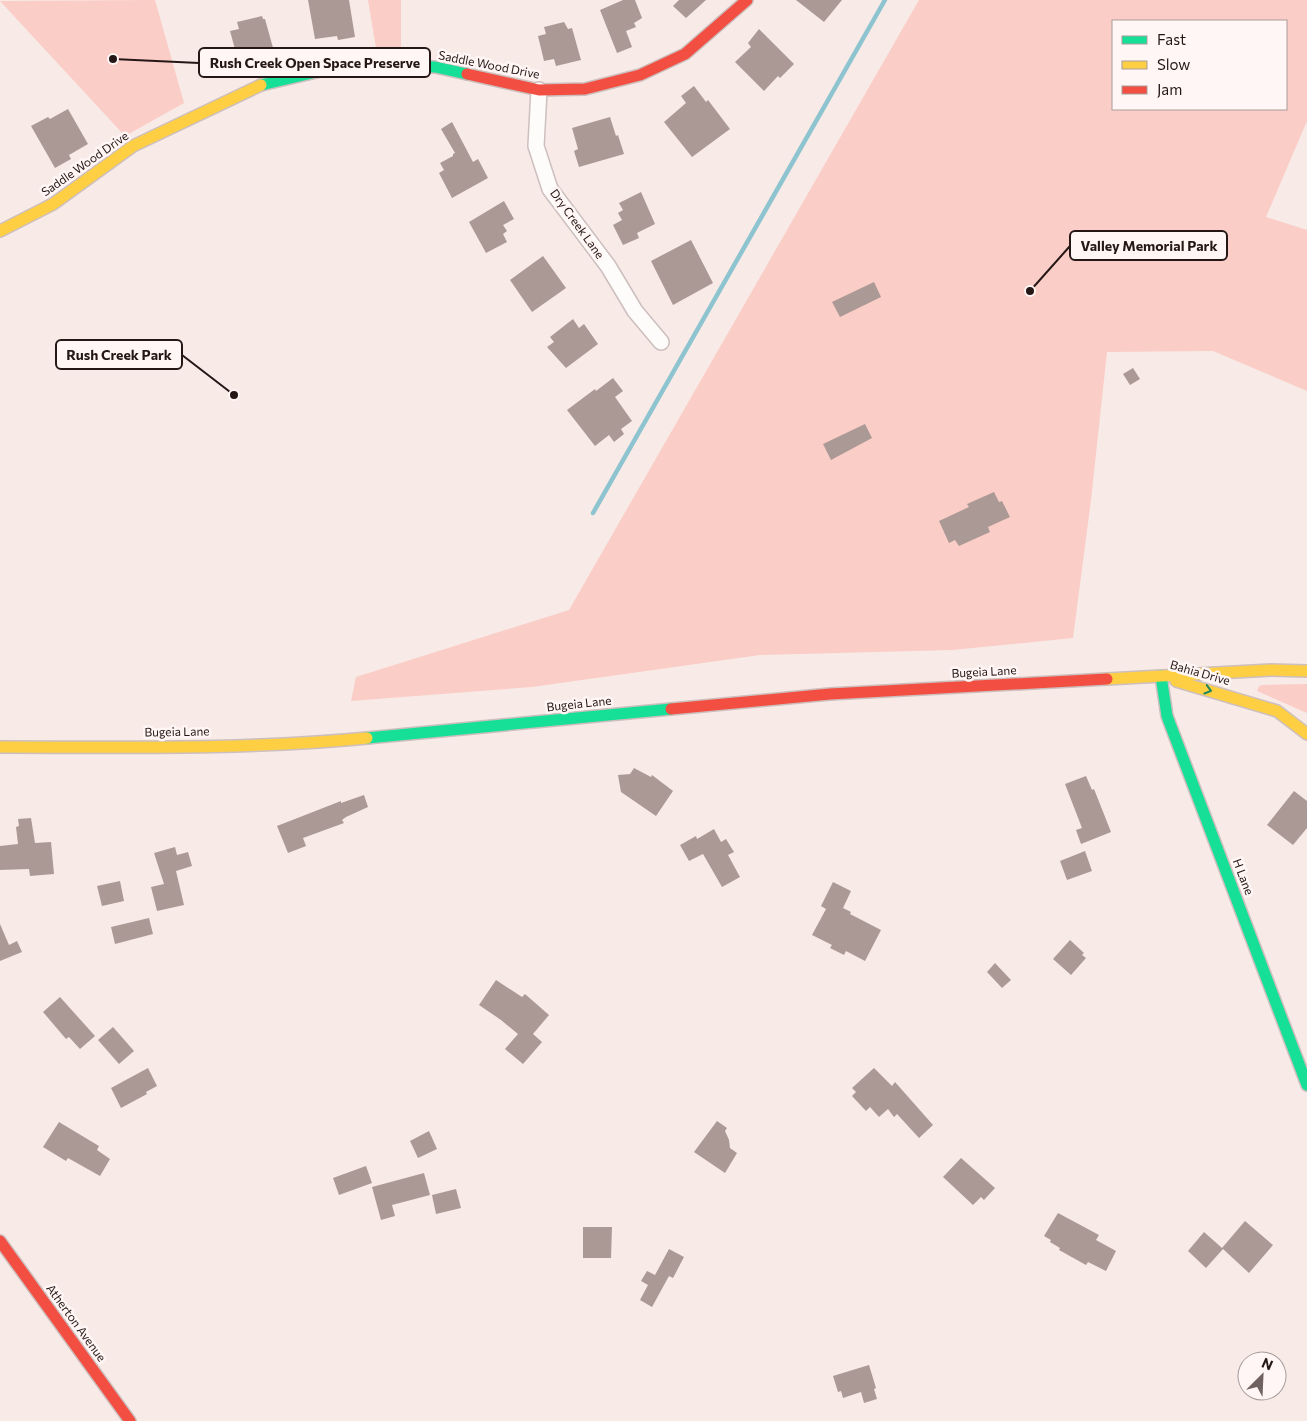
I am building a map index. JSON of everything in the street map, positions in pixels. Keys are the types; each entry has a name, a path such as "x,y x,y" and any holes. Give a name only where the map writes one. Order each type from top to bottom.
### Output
{"street":[{"name":"Saddle Wood Drive","path":"0,231 53,204 133,146 266,82 346,65 435,68 539,90 585,89 640,75 685,54 747,0"},
{"name":"Dry Creek Lane","path":"539,90 536,146 550,188 608,266 635,311 661,342"},
{"name":"Bahia Drive","path":"1161,676 1272,670 1307,671"},
{"name":"Bahia Drive","path":"1161,676 1278,711 1307,734"},
{"name":"Bugeia Lane","path":"0,747 318,744 830,694 1161,676"},
{"name":"H Lane","path":"1161,676 1167,716 1307,1085"},
{"name":"Atherton Avenue","path":"0,1241 130,1421"}],"shaded area":[{"path":"155,0 184,103 125,136 0,1"},
{"path":"368,0 401,0 401,48 376,48"},
{"path":"919,0 1307,0 1307,121 1266,217 1307,230 1307,391 1213,351 1107,352 1091,500 1073,638 952,650 760,655 532,687 351,701 356,677 569,610"},
{"path":"1307,684 1307,713 1257,691 1259,686 1262,685"}],"building":[{"path":"308,0 349,0 355,37 338,40 337,36 315,39"},
{"path":"623,0 635,0 642,18 634,23 636,27 626,31 632,47 617,53 600,10"},
{"path":"679,0 706,0 686,18 673,6"},
{"path":"796,0 842,0 824,22"},
{"path":"262,16 265,19 275,55 253,61 252,56 238,60 230,31 239,29 237,22"},
{"path":"564,22 568,29 572,28 581,60 556,66 554,59 544,61 538,36 546,34 544,27"},
{"path":"759,29 794,64 780,78 778,76 764,91 735,62 751,47 748,43"},
{"path":"694,86 706,102 708,100 730,129 692,157 664,122 686,103 681,96"},
{"path":"68,109 88,144 69,155 71,159 55,168 31,126 48,117 50,119"},
{"path":"610,117 624,154 579,167 574,151 578,149 572,128"},
{"path":"452,122 473,162 478,159 488,178 452,198 439,173 444,170 440,163 455,153 441,129"},
{"path":"641,192 655,224 637,233 639,238 623,245 613,225 622,220 618,213 623,210 619,203"},
{"path":"504,201 514,219 503,225 507,231 503,234 507,242 486,253 469,222"},
{"path":"691,240 713,283 673,305 651,261"},
{"path":"543,256 566,288 532,312 510,280"},
{"path":"874,282 881,297 840,317 832,302"},
{"path":"573,319 579,328 584,324 598,344 566,368 547,347 554,342 550,337"},
{"path":"1133,368 1140,379 1130,385 1123,374"},
{"path":"613,378 623,391 615,397 632,421 621,429 624,434 614,442 609,435 595,446 567,410"},
{"path":"865,424 872,438 831,460 823,444"},
{"path":"994,492 999,502 1002,501 1010,517 988,527 990,532 959,546 955,540 949,543 939,521 969,507 967,504"},
{"path":"634,768 651,777 652,775 673,791 656,816 621,792 618,775 630,774"},
{"path":"1086,776 1092,790 1094,789 1111,832 1081,844 1076,830 1082,828 1065,784"},
{"path":"1294,791 1307,801 1307,828 1293,845 1267,825"},
{"path":"364,795 368,807 346,817 342,820 344,823 303,838 306,846 288,853 277,826 341,801 341,803"},
{"path":"31,818 35,843 51,842 54,874 30,876 29,869 0,870 0,846 18,844 16,827 19,826 18,819"},
{"path":"714,829 721,842 726,839 734,852 728,855 740,877 722,887 703,854 689,861 680,845 696,836 697,839"},
{"path":"175,847 177,855 188,852 192,866 176,871 184,905 157,911 151,887 164,884 154,853"},
{"path":"1085,851 1092,871 1067,880 1060,861"},
{"path":"120,881 124,901 102,906 97,886"},
{"path":"833,882 851,891 843,908 851,912 850,914 881,930 865,961 846,951 844,955 830,948 832,945 812,935 826,909 821,906"},
{"path":"149,918 153,934 115,944 111,927"},
{"path":"0,924 9,945 17,941 22,952 0,961"},
{"path":"1070,940 1084,953 1082,955 1086,958 1071,975 1053,959"},
{"path":"995,963 1011,980 1002,988 987,972"},
{"path":"496,980 522,997 525,994 549,1015 533,1034 542,1042 523,1064 505,1049 518,1034 479,1005"},
{"path":"60,997 95,1036 80,1049 69,1037 66,1039 43,1012"},
{"path":"113,1027 134,1051 119,1064 98,1040"},
{"path":"148,1068 157,1086 146,1092 147,1094 121,1108 111,1088"},
{"path":"874,1068 892,1086 895,1082 933,1125 919,1138 897,1114 894,1117 888,1109 879,1117 870,1107 866,1111 852,1096 856,1092 852,1088"},
{"path":"717,1121 727,1128 725,1131 730,1148 737,1153 725,1173 694,1152"},
{"path":"59,1122 99,1146 97,1150 110,1159 100,1176 68,1158 66,1161 43,1147"},
{"path":"429,1131 437,1149 418,1158 410,1141"},
{"path":"961,1158 995,1188 984,1200 981,1197 973,1205 943,1177"},
{"path":"366,1166 372,1183 339,1195 333,1178"},
{"path":"424,1173 430,1195 392,1205 395,1216 381,1220 372,1187"},
{"path":"456,1189 461,1208 436,1214 432,1195"},
{"path":"1058,1213 1099,1235 1096,1240 1116,1251 1106,1271 1088,1262 1086,1265 1059,1250 1060,1248 1044,1236"},
{"path":"1245,1221 1273,1245 1249,1273 1223,1249 1206,1268 1188,1251 1204,1232 1222,1248"},
{"path":"583,1227 612,1227 611,1258 583,1258"},
{"path":"669,1249 684,1257 673,1278 669,1276 652,1307 640,1300 648,1285 641,1281 647,1271 655,1275"},
{"path":"869,1365 876,1388 874,1389 877,1399 864,1403 861,1392 843,1398 841,1391 838,1392 833,1376"}],"waterway":[{"path":"593,513 885,0"}],"traffic: fast":[{"path":"261,85 346,65 435,67 467,74"},
{"path":"1161,676 1167,716 1307,1085"},
{"path":"367,738 671,709"}],"traffic: slow":[{"path":"0,231 53,204 133,146 261,85"},
{"path":"1107,679 1271,670 1307,671"},
{"path":"1176,681 1277,711 1307,734"},
{"path":"0,747 229,746 367,738"}],"traffic: jam":[{"path":"467,74 539,90 585,89 640,75 685,54 747,0"},
{"path":"671,709 830,694 1107,679"},
{"path":"0,1241 130,1421"}],"place":[{"name":"Rush Creek Open Space Preserve","path":"113,59"},
{"name":"Valley Memorial Park","path":"1030,291"},
{"name":"Rush Creek Park","path":"234,395"}]}
